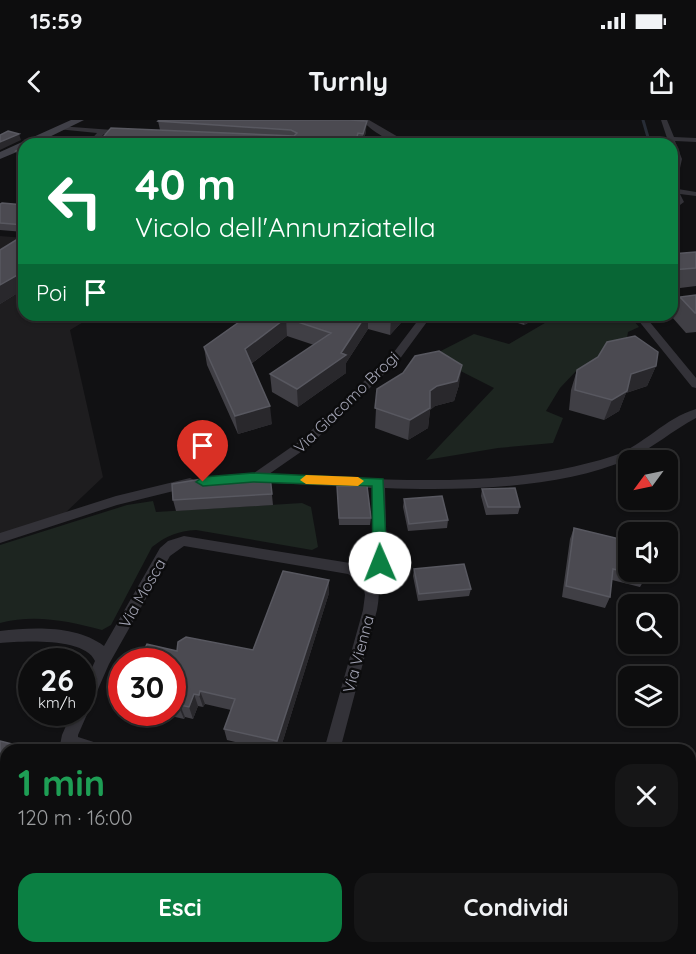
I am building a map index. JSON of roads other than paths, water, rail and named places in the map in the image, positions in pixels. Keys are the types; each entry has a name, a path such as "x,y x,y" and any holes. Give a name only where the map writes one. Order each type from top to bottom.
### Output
{"main road":[{"path":"39,138 78,121"},
{"path":"0,156 18,147"}],"street":[{"path":"365,120 371,126 394,138"},
{"path":"664,120 672,138"},
{"path":"78,121 92,131"},
{"path":"59,129 133,134"},
{"path":"96,138 102,132"},
{"path":"678,139 696,140"},
{"path":"678,192 696,199"},
{"path":"678,207 685,205"},
{"path":"678,303 696,301"},
{"name":"Via Giacomo Brogi","path":"378,482 247,478 285,459 304,444 396,358 424,321"},
{"path":"646,321 694,366"},
{"path":"652,321 696,385"},
{"path":"380,563 378,482 431,484 507,480 576,469 629,454 695,413"},
{"path":"0,538 117,501 175,486 208,481"},
{"name":"Via Mosca","path":"96,678 165,552 173,545 184,541 350,569"},
{"name":"Via Vienna","path":"334,744 370,610 373,589 365,576 350,569"},
{"path":"0,637 28,634 83,643 97,649 103,662"},
{"name":"Via Mosca","path":"69,744 70,735 74,726"}],"waterway":[{"path":"643,120 648,138"}]}
